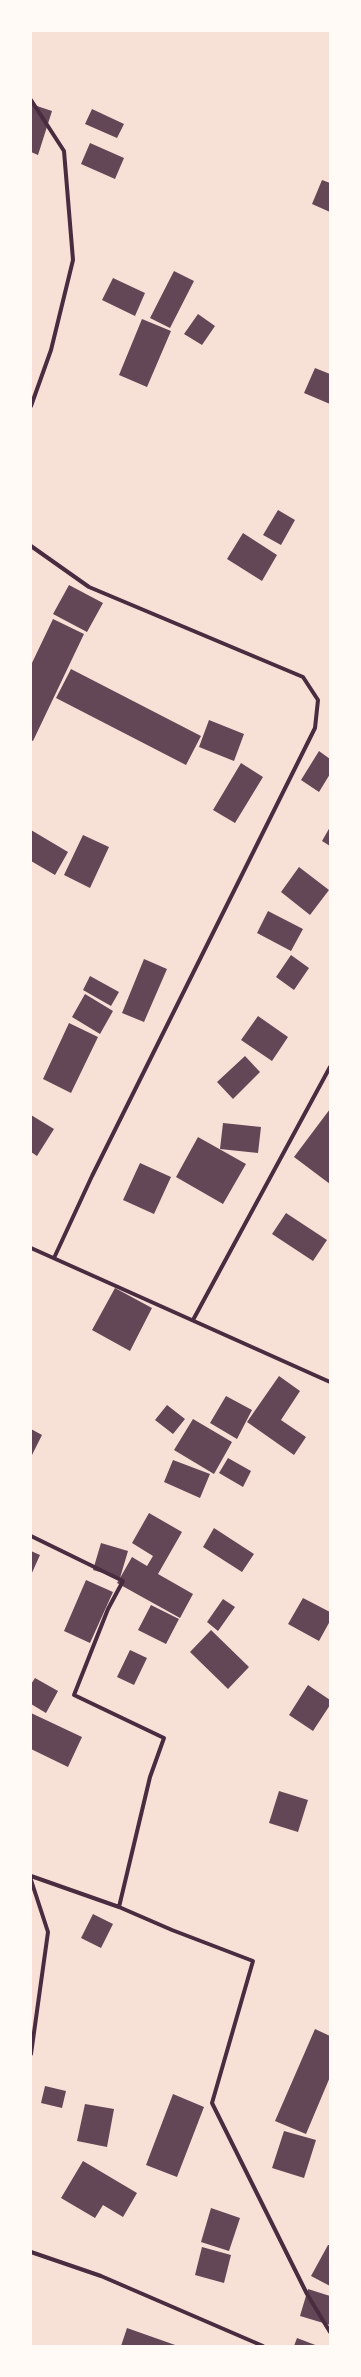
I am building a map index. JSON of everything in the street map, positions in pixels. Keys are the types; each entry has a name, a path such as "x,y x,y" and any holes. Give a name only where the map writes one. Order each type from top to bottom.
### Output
{"street":[{"path":"31,100 64,151 73,260 51,350 31,406"},
{"path":"31,546 89,587 303,678 318,700 315,728 92,1176 54,1258"},
{"path":"193,1320 330,1067"},
{"path":"31,1248 330,1382"},
{"path":"31,1536 123,1581 108,1610 74,1695 164,1738 150,1777 119,1907"},
{"path":"31,1876 119,1907 172,1930 253,1961 212,2104 307,2294 330,2332"},
{"path":"31,1880 48,1932 31,2054"},
{"path":"31,2252 102,2276 263,2346"}],"building":[{"path":"31,104 52,111 38,155 31,152"},
{"path":"92,109 124,124 117,138 85,124"},
{"path":"90,143 124,158 115,179 81,164"},
{"path":"322,180 330,183 330,212 312,204"},
{"path":"174,271 194,281 170,328 150,318"},
{"path":"113,278 145,293 135,316 102,300"},
{"path":"198,314 215,326 202,345 184,334"},
{"path":"142,319 171,331 147,387 119,375"},
{"path":"315,368 330,374 330,404 304,393"},
{"path":"278,510 295,520 281,545 263,535"},
{"path":"243,533 277,555 262,581 227,559"},
{"path":"69,585 103,603 87,632 53,614"},
{"path":"53,619 84,634 33,741 31,740 31,665"},
{"path":"71,669 201,736 186,765 56,698"},
{"path":"209,720 244,734 234,761 199,747"},
{"path":"319,751 330,759 330,774 319,792 301,780"},
{"path":"241,763 263,777 235,823 213,810"},
{"path":"330,827 330,846 322,841"},
{"path":"31,830 68,852 55,875 31,861"},
{"path":"83,835 109,847 90,888 64,875"},
{"path":"299,867 329,890 310,915 281,892"},
{"path":"268,911 303,929 291,951 257,933"},
{"path":"291,955 309,968 294,990 276,977"},
{"path":"144,959 167,969 144,1022 122,1013"},
{"path":"90,976 119,992 111,1006 83,990"},
{"path":"85,994 113,1011 100,1034 72,1017"},
{"path":"258,1016 288,1037 272,1061 241,1040"},
{"path":"69,1023 98,1037 71,1093 43,1079"},
{"path":"245,1056 260,1072 233,1099 217,1082"},
{"path":"330,1109 330,1184 294,1157"},
{"path":"31,1115 54,1129 37,1156 31,1152"},
{"path":"223,1123 261,1127 258,1153 220,1149"},
{"path":"198,1137 246,1164 223,1204 176,1177"},
{"path":"140,1163 171,1177 154,1214 123,1200"},
{"path":"286,1213 327,1240 313,1261 272,1234"},
{"path":"115,1288 152,1308 130,1351 92,1330"},
{"path":"279,1376 300,1391 281,1420 306,1437 294,1455 247,1422"},
{"path":"226,1396 252,1410 237,1439 210,1423"},
{"path":"167,1405 185,1419 173,1434 155,1420"},
{"path":"193,1419 232,1442 214,1474 174,1450"},
{"path":"31,1429 42,1435 31,1457"},
{"path":"228,1458 251,1471 243,1487 219,1473"},
{"path":"173,1460 210,1474 200,1498 164,1482"},
{"path":"149,1513 182,1532 158,1574 193,1594 180,1618 117,1583 132,1557 147,1566 153,1556 132,1543"},
{"path":"214,1528 254,1554 242,1572 203,1547"},
{"path":"101,1543 128,1551 120,1578 93,1570"},
{"path":"31,1551 40,1555 31,1575"},
{"path":"86,1580 113,1592 90,1643 64,1631"},
{"path":"303,1598 330,1612 330,1621 319,1641 288,1624"},
{"path":"223,1599 235,1607 218,1631 207,1622"},
{"path":"151,1605 179,1619 166,1644 138,1630"},
{"path":"211,1630 249,1667 228,1689 190,1652"},
{"path":"130,1650 147,1658 134,1685 117,1677"},
{"path":"35,1678 58,1691 46,1713 31,1704 31,1684"},
{"path":"308,1685 330,1700 330,1705 313,1731 289,1715"},
{"path":"31,1713 82,1737 68,1767 31,1749"},
{"path":"279,1791 308,1800 298,1832 269,1823"},
{"path":"93,1914 113,1924 101,1948 81,1938"},
{"path":"315,2029 330,2036 330,2077 306,2134 275,2121"},
{"path":"45,2086 66,2091 62,2108 41,2103"},
{"path":"173,2094 204,2107 177,2177 146,2165"},
{"path":"85,2104 114,2109 107,2147 77,2141"},
{"path":"284,2131 316,2140 304,2178 272,2168"},
{"path":"83,2161 137,2193 123,2217 103,2205 95,2218 61,2198"},
{"path":"211,2208 240,2218 229,2251 201,2242"},
{"path":"328,2245 330,2245 330,2286 311,2276"},
{"path":"202,2247 231,2255 224,2283 195,2275"},
{"path":"308,2289 330,2296 330,2325 300,2316"},
{"path":"127,2328 178,2346 121,2346"},
{"path":"297,2338 318,2346 294,2346"}]}
